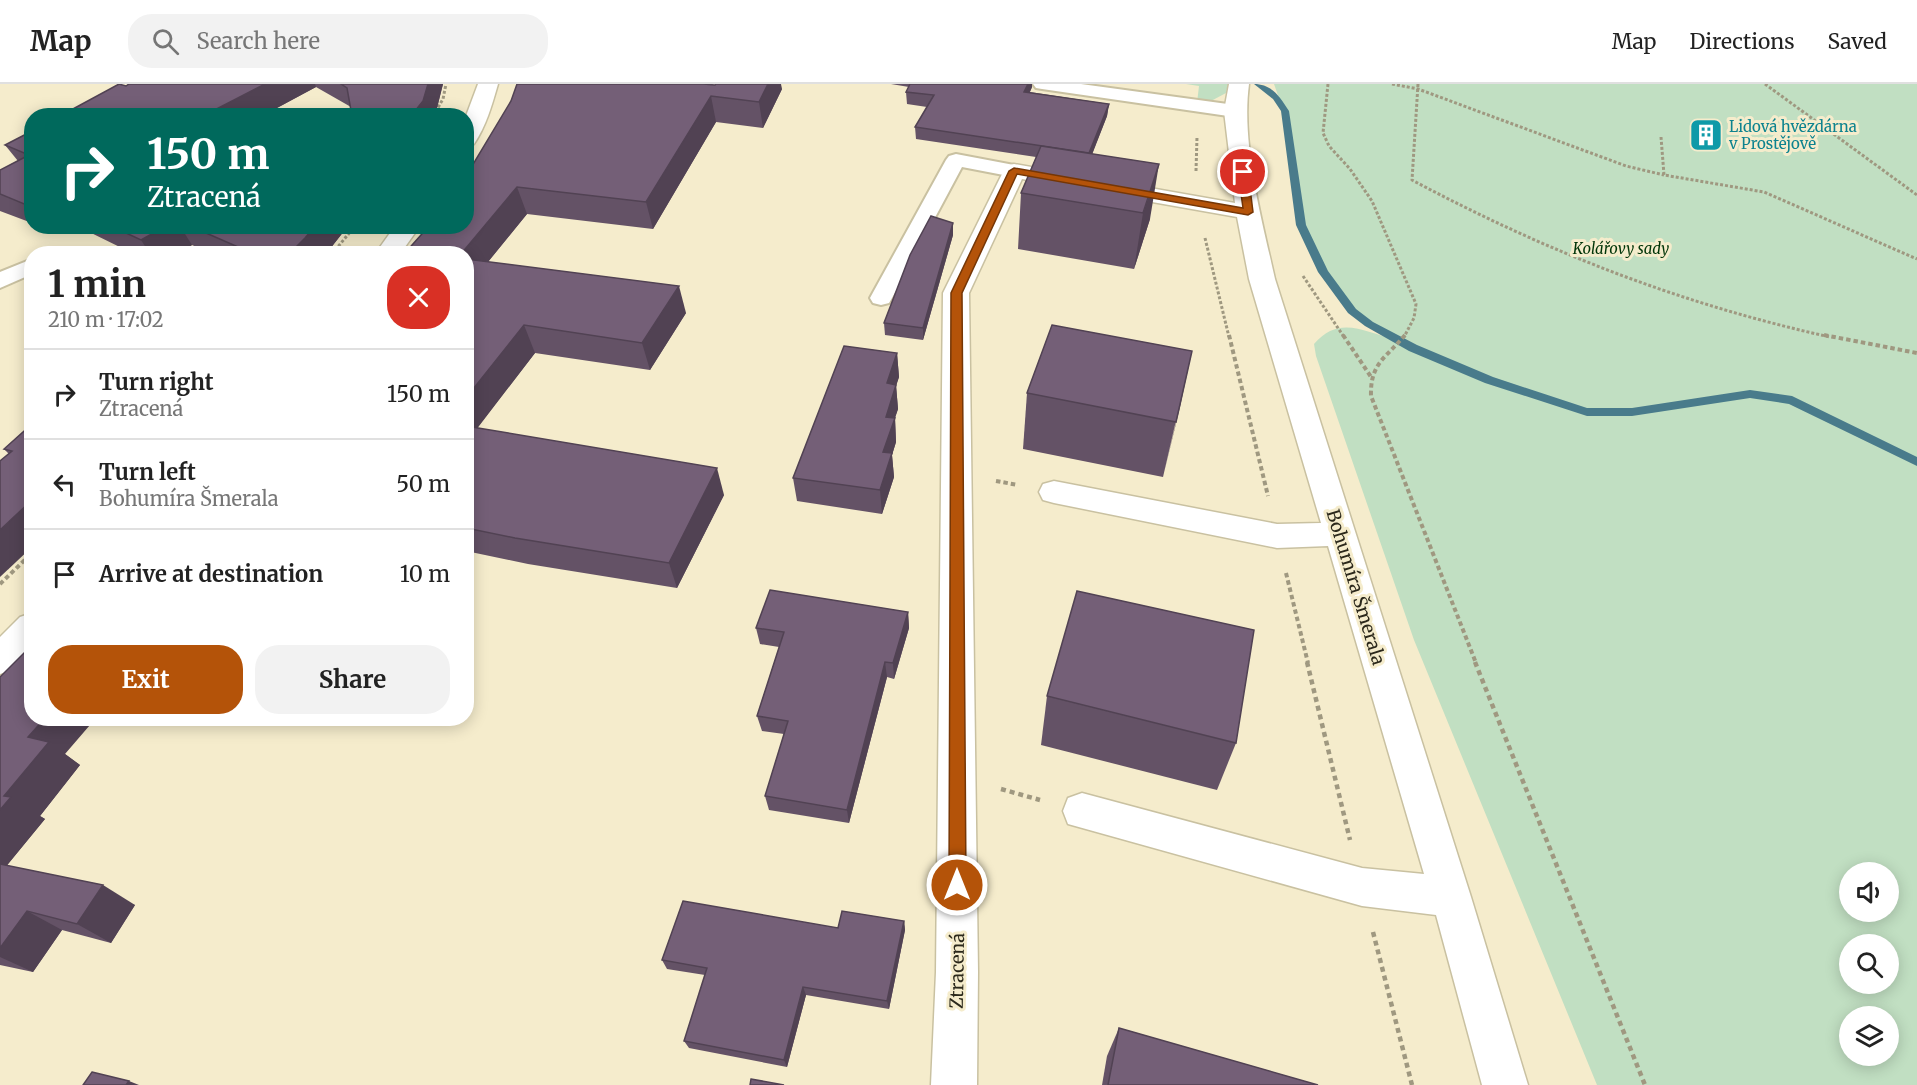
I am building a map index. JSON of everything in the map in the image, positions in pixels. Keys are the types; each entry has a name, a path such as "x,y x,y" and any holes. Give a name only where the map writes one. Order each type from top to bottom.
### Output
{"street":[{"path":"474,123 488,84"},
{"name":"Bohumíra Šmerala","path":"1237,96 1248,212 1262,279 1450,897 1504,1085"},
{"path":"1014,171 1196,201 1248,212"},
{"name":"Ztracená","path":"954,1085 957,972 956,293 1014,171"},
{"path":"1054,492 1277,536 1340,534"},
{"path":"0,660 24,635"},
{"path":"1082,811 1362,887 1450,897"}],"lane":[{"path":"1042,84 1197,107 1237,96"},
{"path":"881,298 956,160 1014,171"},
{"path":"0,281 24,269"}],"path":[{"path":"438,108 443,99 446,84"},
{"path":"1328,84 1323,133 1329,146 1350,169 1372,201 1416,304 1415,319 1408,332 1379,362 1371,377 1371,396 1538,823 1646,1085"},
{"path":"1392,84 1418,89 1626,166 1664,175 1764,192 1917,259"},
{"path":"1418,84 1412,180 1450,202 1540,245 1663,291 1781,325 1917,353"},
{"path":"1765,84 1917,195"},
{"path":"1197,107 1196,201 1412,1085"},
{"path":"1661,137 1664,175"},
{"path":"339,246 348,234"},
{"path":"1297,268 1371,377"},
{"path":"957,473 1054,492"},
{"path":"0,584 24,561"},
{"path":"957,777 1082,811"}],"green space":[{"path":"1186,84 1228,84 1226,93 1211,101 1197,103 1199,86"},
{"name":"Kolářovy sady","path":"1274,84 1917,84 1917,1085 1597,1085 1414,640 1316,356 1314,344 1333,330 1343,328 1363,330 1395,339 1356,315 1343,301 1328,281 1310,248 1301,225 1288,124"}],"building":[{"path":"119,84 126,86 129,84 265,84 218,108 75,108"},
{"path":"341,84 428,84 423,101 417,108 351,108 347,88"},
{"path":"517,84 768,84 759,102 711,96 646,202 517,187 468,246 411,246 422,234 474,234 474,163 511,101"},
{"path":"910,84 1028,84 1024,92 1109,104 1089,153 915,127 934,95 906,92"},
{"path":"24,135 24,153 5,145"},
{"path":"1041,146 1159,164 1143,213 1021,193"},
{"path":"24,158 24,204 0,194 0,170"},
{"path":"931,216 953,223 923,328 884,323 910,255"},
{"path":"128,234 152,234 141,240"},
{"path":"208,234 308,234 297,246 236,246"},
{"path":"474,260 679,286 642,343 524,325 474,388"},
{"path":"1052,325 1192,351 1176,422 1027,393"},
{"path":"844,346 897,353 887,383 896,385 886,417 895,418 883,452 892,453 880,490 793,478"},
{"path":"474,427 717,468 669,563 474,530"},
{"path":"24,431 24,508 0,530 0,461 12,451 4,449"},
{"path":"770,590 908,612 893,663 885,662 847,810 765,796 788,721 757,716 784,632 756,628"},
{"path":"1077,591 1254,630 1236,743 1047,696"},
{"path":"24,653 24,726 38,726 28,737 49,742 4,796 11,797 0,810 0,677"},
{"path":"0,864 103,885 77,924 27,911 0,948"},
{"path":"683,901 838,928 842,911 904,921 887,1001 803,987 784,1060 684,1041 707,968 662,960"},
{"path":"1119,1028 1318,1085 1108,1085"},
{"path":"92,1072 129,1081 126,1085 83,1085"},
{"path":"751,1079 784,1085 750,1085"}],"waterway":[{"path":"1258,84 1276,97 1285,111 1301,225 1323,272 1352,311 1369,324 1413,348 1489,380 1587,412 1632,412 1750,394 1792,400 1917,462"}],"place":[{"name":"Lidová hvězdárna v Prostějově","path":"1706,135"}],"route":[{"path":"957,885 956,293 1014,171 1196,201 1248,212 1243,172"}]}
